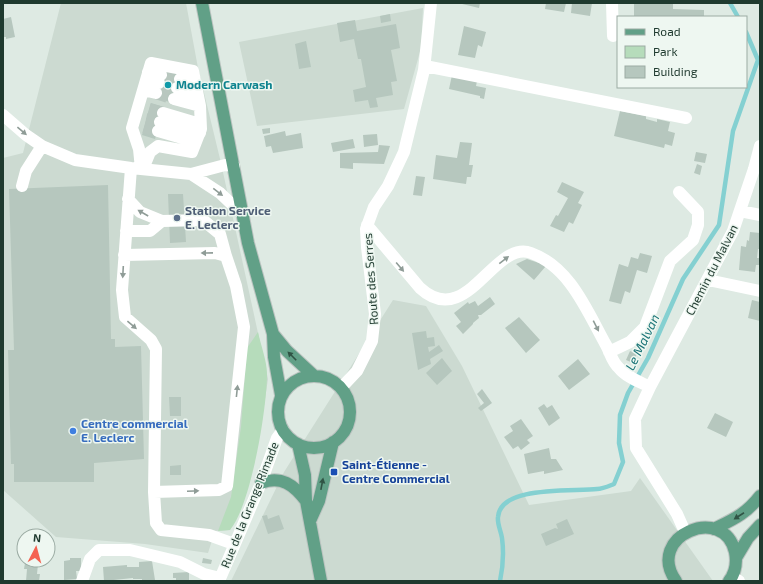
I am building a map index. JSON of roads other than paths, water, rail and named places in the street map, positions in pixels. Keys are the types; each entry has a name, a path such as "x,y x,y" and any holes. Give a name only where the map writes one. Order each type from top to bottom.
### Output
{"main road":[{"path":"202,3 242,214 254,267 273,334 274,358 281,396 278,409 283,430 289,438 298,444 308,447 318,447 333,442 344,431 350,417 349,401 341,388 331,380 312,376 294,381 281,396"},
{"path":"273,334 287,351 312,376"},
{"path":"310,521 317,505 333,442"},
{"path":"298,444 320,581"},
{"path":"261,483 275,480 286,482 293,486 306,501"},
{"path":"676,581 670,567 669,557 675,543 685,532 699,528 714,529 740,516 751,507 760,496"},
{"path":"734,580 736,558 748,538 760,526"},
{"path":"714,529 729,540 736,558"}],"street":[{"name":"Route des Serres","path":"341,388 357,371 372,341 375,314 366,237 367,226 374,206 388,186 404,152 425,66 431,3"},
{"path":"612,3 613,36"},
{"path":"138,169 150,152 158,146 192,152 199,133 200,106 194,71 151,63 146,81 141,117 132,128 139,149 138,169 128,199 122,290 125,317 151,340 156,349 154,492 156,523 161,530 209,535 234,544"},
{"path":"425,66 686,118"},
{"path":"146,81 159,84 146,81"},
{"path":"196,87 177,88 200,106"},
{"path":"3,115 26,135 42,146 75,160 138,169 191,174 225,165 234,166"},
{"path":"199,133 160,122 199,133"},
{"path":"22,186 26,171 42,146"},
{"name":"Chemin du Malvan","path":"685,532 677,514 636,448 635,419 650,387 733,231 760,146"},
{"path":"191,174 220,193 242,214"},
{"path":"609,352 630,342 645,327 670,261 693,240 698,225 698,212 678,192"},
{"path":"128,199 140,212 162,221 203,220 220,234 236,286 244,327 227,486 219,490 154,492"},
{"path":"740,211 760,215"},
{"path":"126,231 150,231 162,221"},
{"path":"367,226 425,293 436,299 446,300 457,297 467,291 509,256 524,251 533,254 554,266 578,295 614,363 621,371 650,387"},
{"path":"369,265 371,258 376,253 388,251"},
{"path":"124,255 215,253 226,256"},
{"path":"708,280 760,291"},
{"name":"Rue de la Grange Rimade","path":"220,579 261,483 277,438 283,430"},
{"path":"82,581 90,559 99,550 130,550 180,562 204,574 220,579"}],"waterway":[{"name":"Le Malvan","path":"730,3 737,16"},
{"name":"Le Malvan","path":"500,581 503,549 498,517 502,507 511,500 524,495 540,492 599,489 614,484 623,462 619,443 620,415 628,393 648,358 683,279 719,225 733,131 758,60 747,34"}],"tunnel":[{"path":"161,75 180,79"},
{"path":"159,83 177,88"},
{"path":"156,93 174,99"},
{"path":"149,109 163,113"},
{"path":"146,119 160,122"},
{"path":"144,127 158,131"}],"place":[{"name":"Modern Carwash","path":"168,85"},
{"name":"Station Service E. Leclerc","path":"177,218"},
{"name":"Centre commercial E. Leclerc","path":"73,431"},
{"name":"Saint-Étienne - Centre Commercial","path":"334,472"}]}
